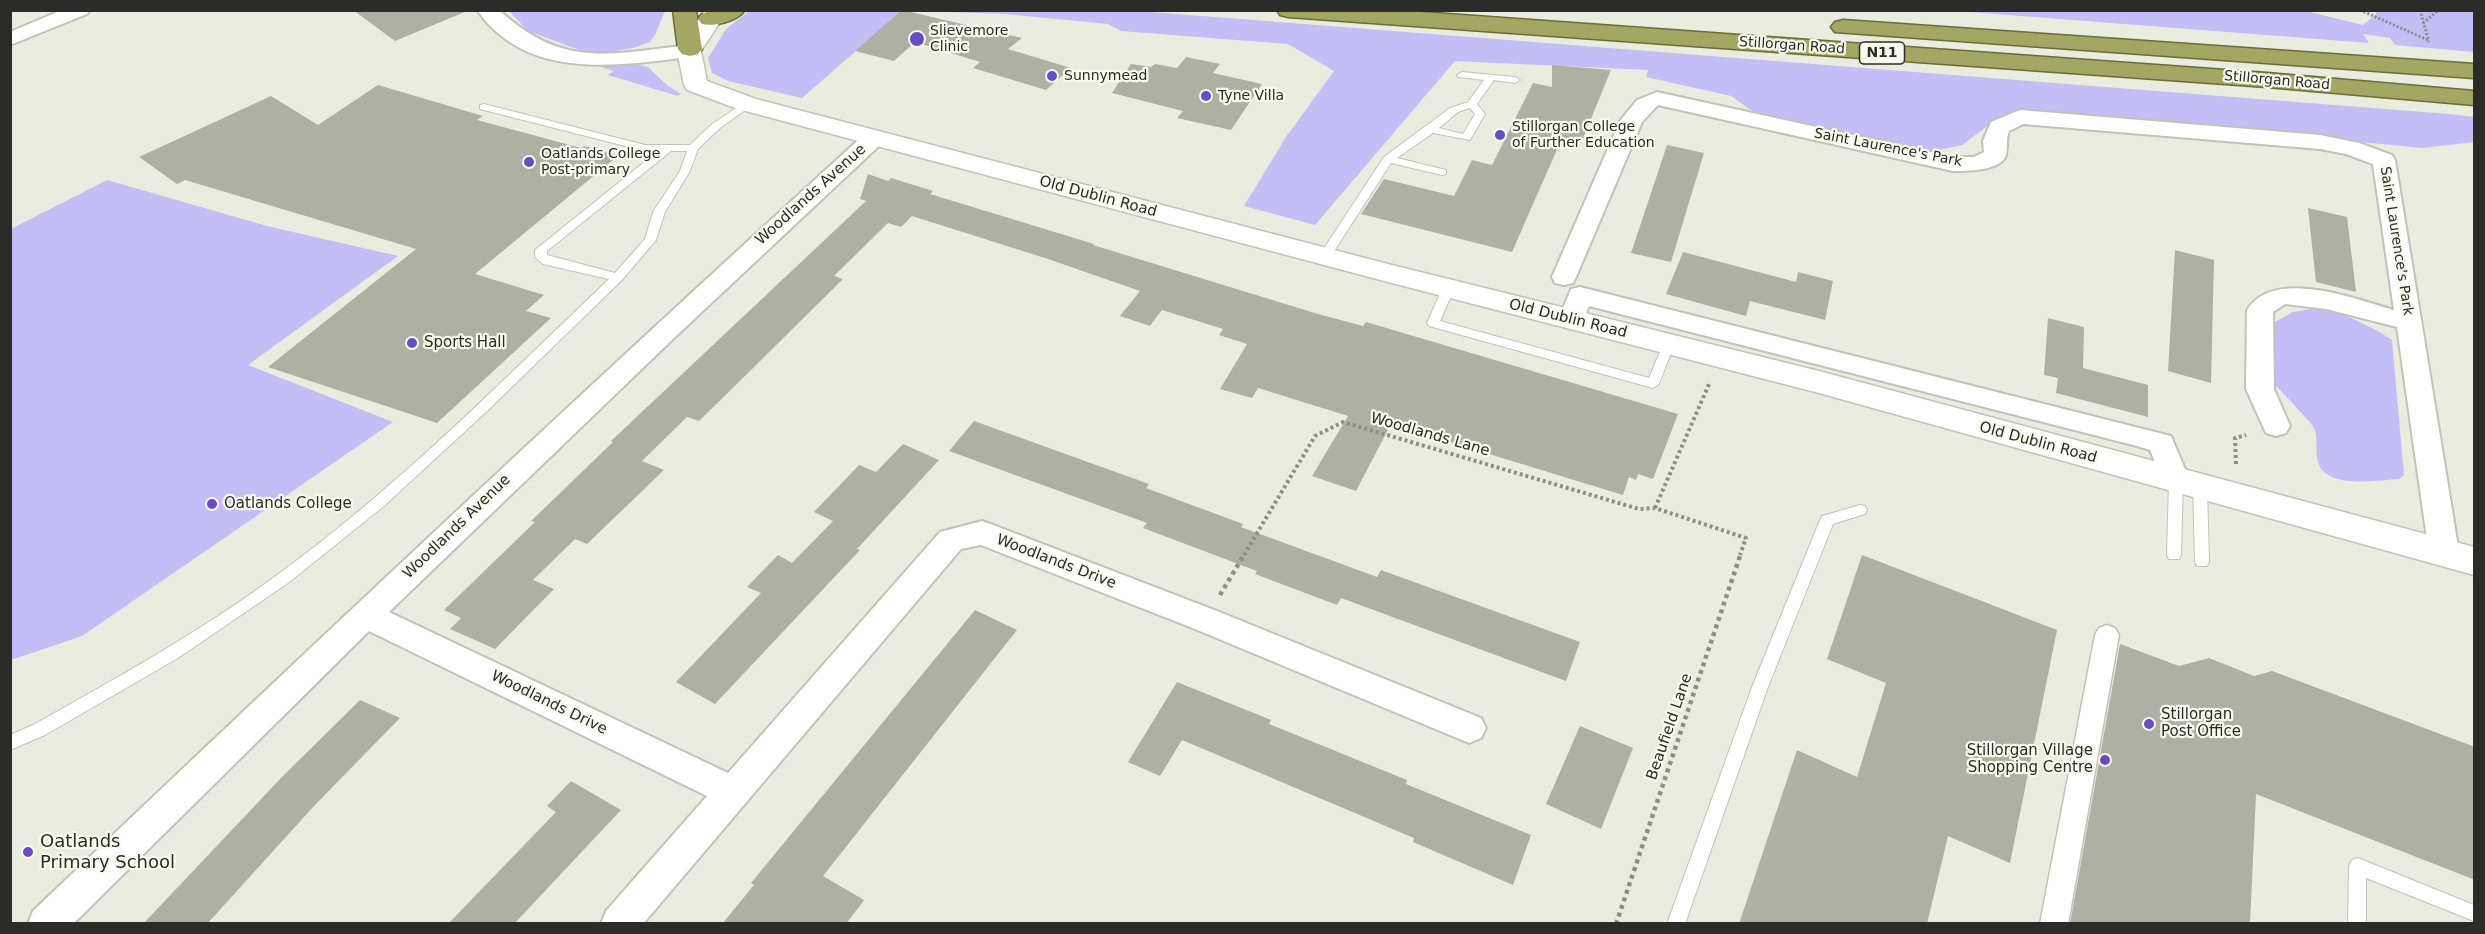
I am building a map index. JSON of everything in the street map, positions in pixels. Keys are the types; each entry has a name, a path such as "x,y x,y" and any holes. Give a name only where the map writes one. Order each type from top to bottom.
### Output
{"highway":[{"path":"684,10 690,50"},
{"path":"714,15 734,10"},
{"name":"Stillorgan Road","path":"1288,10 2256,79 2475,98"},
{"path":"1602,10 1713,18"},
{"name":"Stillorgan Road","path":"1818,25 2475,71"}],"street":[{"path":"10,39 80,10"},
{"path":"487,10 505,30 539,51 577,59 610,61 690,50 714,15"},
{"name":"Old Dublin Road","path":"690,50 691,68 696,85 747,104 1448,289 1720,357 2459,557"},
{"name":"Saint Laurence's Park","path":"1564,277 1631,121 1644,103 1658,97 1953,164 1978,164 1995,155 1994,141 1999,127 2020,117 2320,142 2351,148 2384,160 2409,322 2459,557"},
{"name":"Woodlands Avenue","path":"46,924 365,615 726,272 874,138"},
{"path":"1570,320 1580,295 2162,442 2188,484"},
{"name":"Saint Laurence's Park","path":"2276,426 2260,389 2260,310 2269,301 2285,295 2311,298 2409,322"},
{"name":"Woodlands Drive","path":"619,924 951,540 982,533 1206,620 1469,728"},
{"name":"Woodlands Drive","path":"365,615 733,792"},
{"path":"2054,924 2107,635"}],"lane":[{"path":"1462,75 1515,80"},
{"path":"1325,256 1388,159 1454,110 1472,104 1491,77"},
{"path":"10,743 39,730 173,654 283,579 379,502 482,410 618,277 650,240 659,212 685,171 693,148 716,126 747,104"},
{"path":"1431,129 1466,138 1480,114 1472,104"},
{"path":"484,107 645,148 666,150 693,148"},
{"path":"618,277 547,261 541,256 541,250 666,150"},
{"path":"1388,159 1442,172"},
{"path":"1448,289 1433,323 1653,384 1668,345"},
{"path":"2174,555 2188,484"},
{"path":"2188,484 2202,562"},
{"path":"1676,924 1760,687 1827,520 1860,510"},
{"path":"2357,924 2358,866 2475,913"}],"path":[{"path":"2360,10 2428,40"},
{"path":"2420,10 2432,48"},
{"path":"2423,23 2439,10"},
{"path":"1655,508 1720,357"},
{"name":"Woodlands Lane","path":"1206,620 1315,436 1343,422 1639,508 1655,508 1746,538"},
{"path":"2238,497 2235,438 2276,426"},
{"name":"Beaufield Lane","path":"1616,924 1746,538"}],"shaded area":[{"path":"509,11 665,11 650,42 633,48 603,53 585,52 528,31"},
{"path":"749,11 902,11 802,98 728,81 712,73 708,58 726,29"},
{"path":"917,11 1139,11 2449,114 2474,117 2474,142 2423,148 2025,110 2000,117 1962,145 1934,151 1758,115 1731,96 1646,77 1648,70 1455,61 1315,225 1244,206 1286,137 1334,71 1288,44 1121,31 1108,24 1005,14"},
{"path":"1957,11 2306,11 2363,25 2376,14 2376,11 2474,11 2474,52 2395,45 2390,38 2363,34 2369,43"},
{"path":"629,63 648,67 668,86 681,94 678,96 608,75 614,71 598,66"},
{"path":"107,180 267,226 398,256 248,365 393,422 82,636 11,660 11,229"},
{"path":"2310,309 2332,312 2353,319 2392,340 2404,475 2399,479 2355,481 2344,480 2325,473 2318,461 2314,428 2270,379 2275,322 2293,312"}],"building":[{"path":"353,10 467,10 467,11 395,41"},
{"path":"902,10 1022,38 1008,49 1071,68 1046,90 973,68 980,62 915,42 894,61 855,51"},
{"name":"Tyne Villa","path":"1186,57 1220,64 1213,73 1262,84 1231,130 1177,118 1183,111 1112,93 1131,64 1151,67 1155,64 1177,68"},
{"name":"Stillorgan College of Further Education","path":"1552,65 1611,70 1581,143 1562,138 1512,252 1361,214 1384,179 1454,196 1472,160 1492,165 1533,83 1552,87"},
{"path":"378,85 483,116 477,120 581,148 584,146 619,155 475,274 544,295 526,311 551,318 437,423 268,367 416,249 185,180 177,184 139,157 271,96 318,125"},
{"path":"1667,145 1704,153 1671,262 1631,253"},
{"path":"868,174 888,181 891,178 933,191 930,194 1318,314 1363,326 1366,322 1678,414 1653,479 1638,474 1636,480 1629,477 1623,495 1391,424 1356,491 1312,476 1348,416 1258,388 1252,398 1220,389 1247,344 1219,335 1223,329 1162,310 1150,326 1120,316 1140,291 912,216 901,227 888,223 834,276 843,279 699,421 687,417 642,461 664,470 587,544 575,539 533,580 554,589 495,649 450,629 461,618 444,610 535,522 531,521 613,442 611,441 866,201 860,199"},
{"path":"2308,208 2347,217 2356,292 2316,282"},
{"path":"2175,250 2214,260 2211,383 2168,371"},
{"path":"1683,252 1796,282 1798,272 1833,281 1825,320 1750,301 1746,316 1666,294"},
{"path":"2048,318 2084,327 2083,368 2148,385 2148,417 2056,393 2058,378 2044,375"},
{"path":"974,421 1149,484 1146,488 1243,524 1241,527 1377,577 1381,570 1580,642 1566,681 1341,598 1337,605 1255,574 1257,571 1143,528 1147,523 949,451"},
{"path":"903,444 939,460 857,549 860,550 715,704 676,682 761,593 747,587 778,555 792,563 833,521 814,512 859,465 876,472"},
{"path":"1862,555 2057,630 2010,863 1948,836 1927,924 1739,924 1797,750 1857,777 1886,683 1827,659"},
{"path":"975,610 1017,630 823,876 864,900 846,924 722,924 754,885 751,883"},
{"path":"2120,644 2179,666 2209,658 2254,676 2272,671 2475,747 2475,880 2256,794 2250,924 2070,924"},
{"path":"1177,682 1271,720 1269,724 1407,780 1406,784 1531,835 1513,885 1413,842 1414,838 1182,740 1160,776 1128,762"},
{"path":"360,700 400,718 314,806 207,924 143,924 280,779"},
{"path":"1580,726 1633,748 1601,829 1546,804"},
{"path":"571,781 621,810 514,924 448,924 556,812 547,806"}],"place":[{"name":"Slievemore Clinic","path":"917,39"},
{"name":"Sunnymead","path":"1052,76"},
{"name":"Tyne Villa","path":"1206,96"},
{"name":"Stillorgan College of Further Education","path":"1500,135"},
{"name":"Oatlands College Post-primary","path":"529,162"},
{"name":"Sports Hall","path":"412,343"},
{"name":"Oatlands College","path":"212,504"},
{"name":"Stillorgan Post Office","path":"2149,724"},
{"name":"Stillorgan Village Shopping Centre","path":"2105,760"},
{"name":"Oatlands Primary School","path":"28,852"}]}
